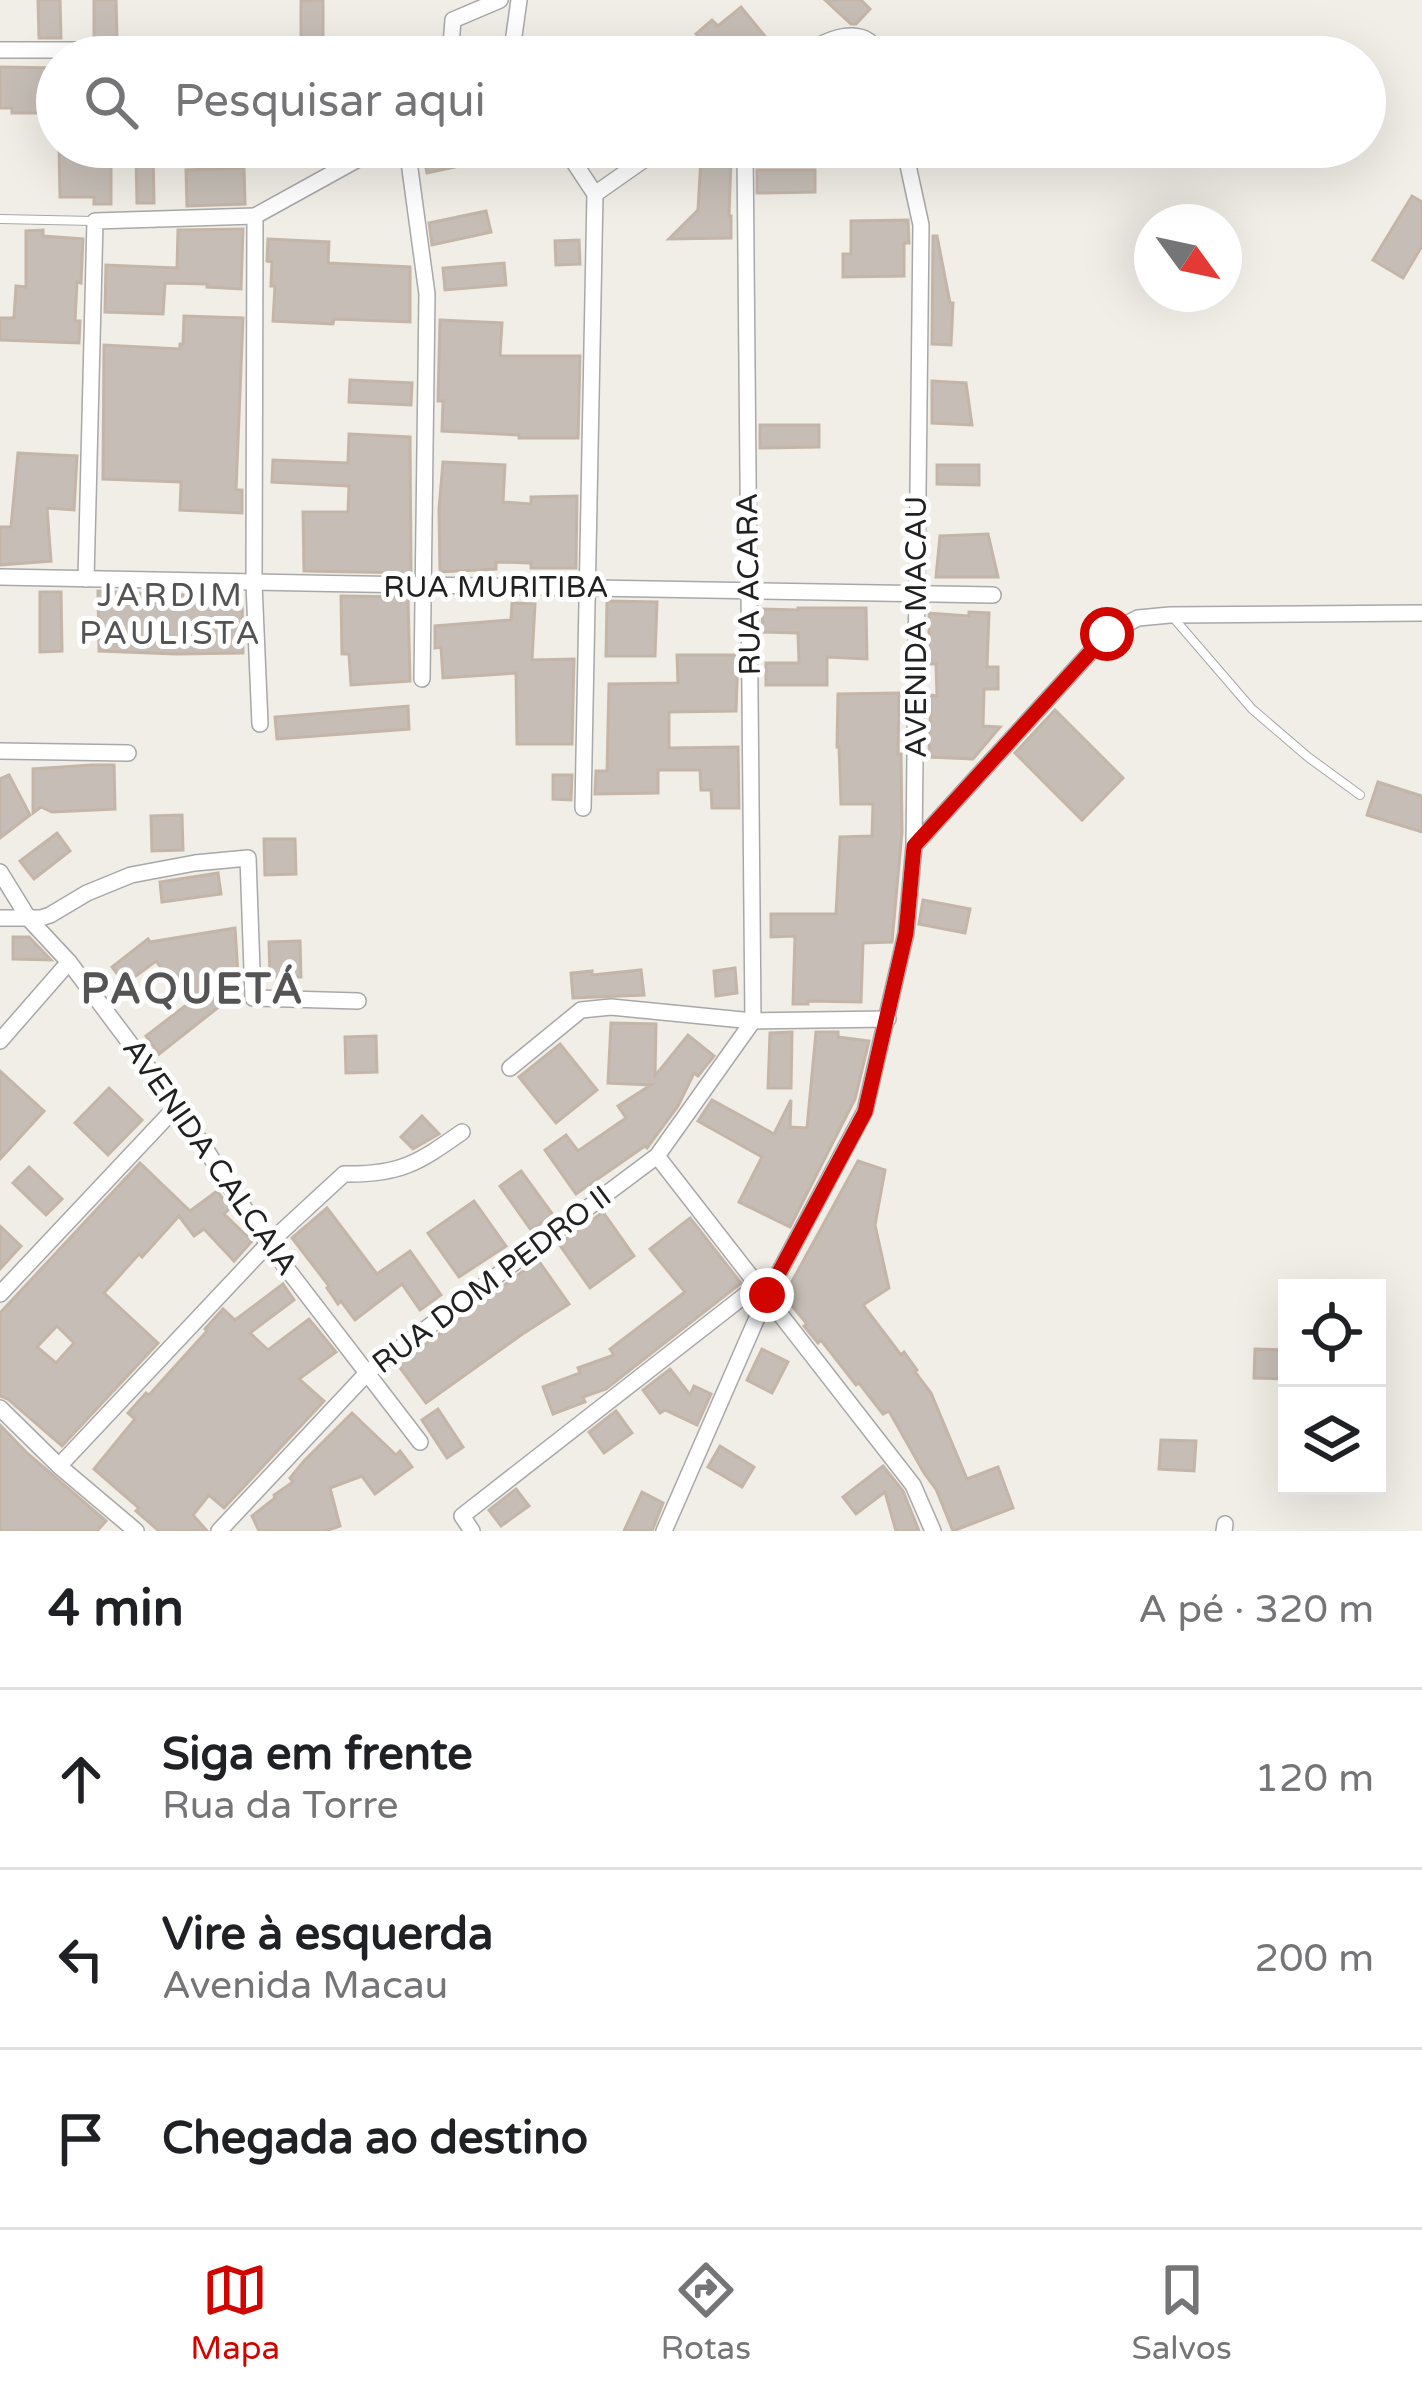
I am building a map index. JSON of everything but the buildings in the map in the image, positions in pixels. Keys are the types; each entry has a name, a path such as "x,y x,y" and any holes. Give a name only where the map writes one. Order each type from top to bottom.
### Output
{"street":[{"path":"452,36 453,20 500,0"},
{"path":"514,36 519,0"},
{"path":"0,50 36,50"},
{"path":"86,579 95,221 255,216 342,168"},
{"path":"410,168 427,294 422,679"},
{"path":"578,168 595,194 583,808"},
{"path":"595,194 632,168"},
{"name":"RUA ACARA","path":"745,168 753,1021"},
{"name":"AVENIDA MACAU","path":"664,1531 762,1290 865,1112 906,933 914,846 921,225 909,168"},
{"path":"255,216 254,584 260,724"},
{"name":"RUA MURITIBA","path":"0,578 993,596"},
{"path":"914,846 1107,634 1138,618 1422,613"},
{"path":"0,751 128,754"},
{"path":"0,918 50,915 131,875 248,858 253,998 358,1001"},
{"name":"AVENIDA CALCAIA","path":"0,872 29,919 69,962 177,1106 268,1244 420,1442"},
{"path":"0,1041 69,962"},
{"path":"510,1068 581,1010 611,1007 753,1021 888,1018"},
{"name":"RUA DOM PEDRO II","path":"219,1531 368,1372 657,1156 753,1021"},
{"path":"0,1294 177,1106"},
{"path":"59,1466 268,1244 344,1174 375,1174 416,1164 462,1132"},
{"path":"657,1156 914,1485 933,1531"},
{"path":"467,1524 762,1290"},
{"path":"0,1408 136,1531"}],"lane":[{"path":"0,219 95,221"},
{"path":"1171,615 1252,709 1360,795"}],"district":[{"name":"JARDIM PAULISTA","path":"171,614"},
{"name":"PAQUETÁ","path":"193,989"}],"route":[{"path":"767,1295 865,1112 906,933 914,846 1107,634"}]}
